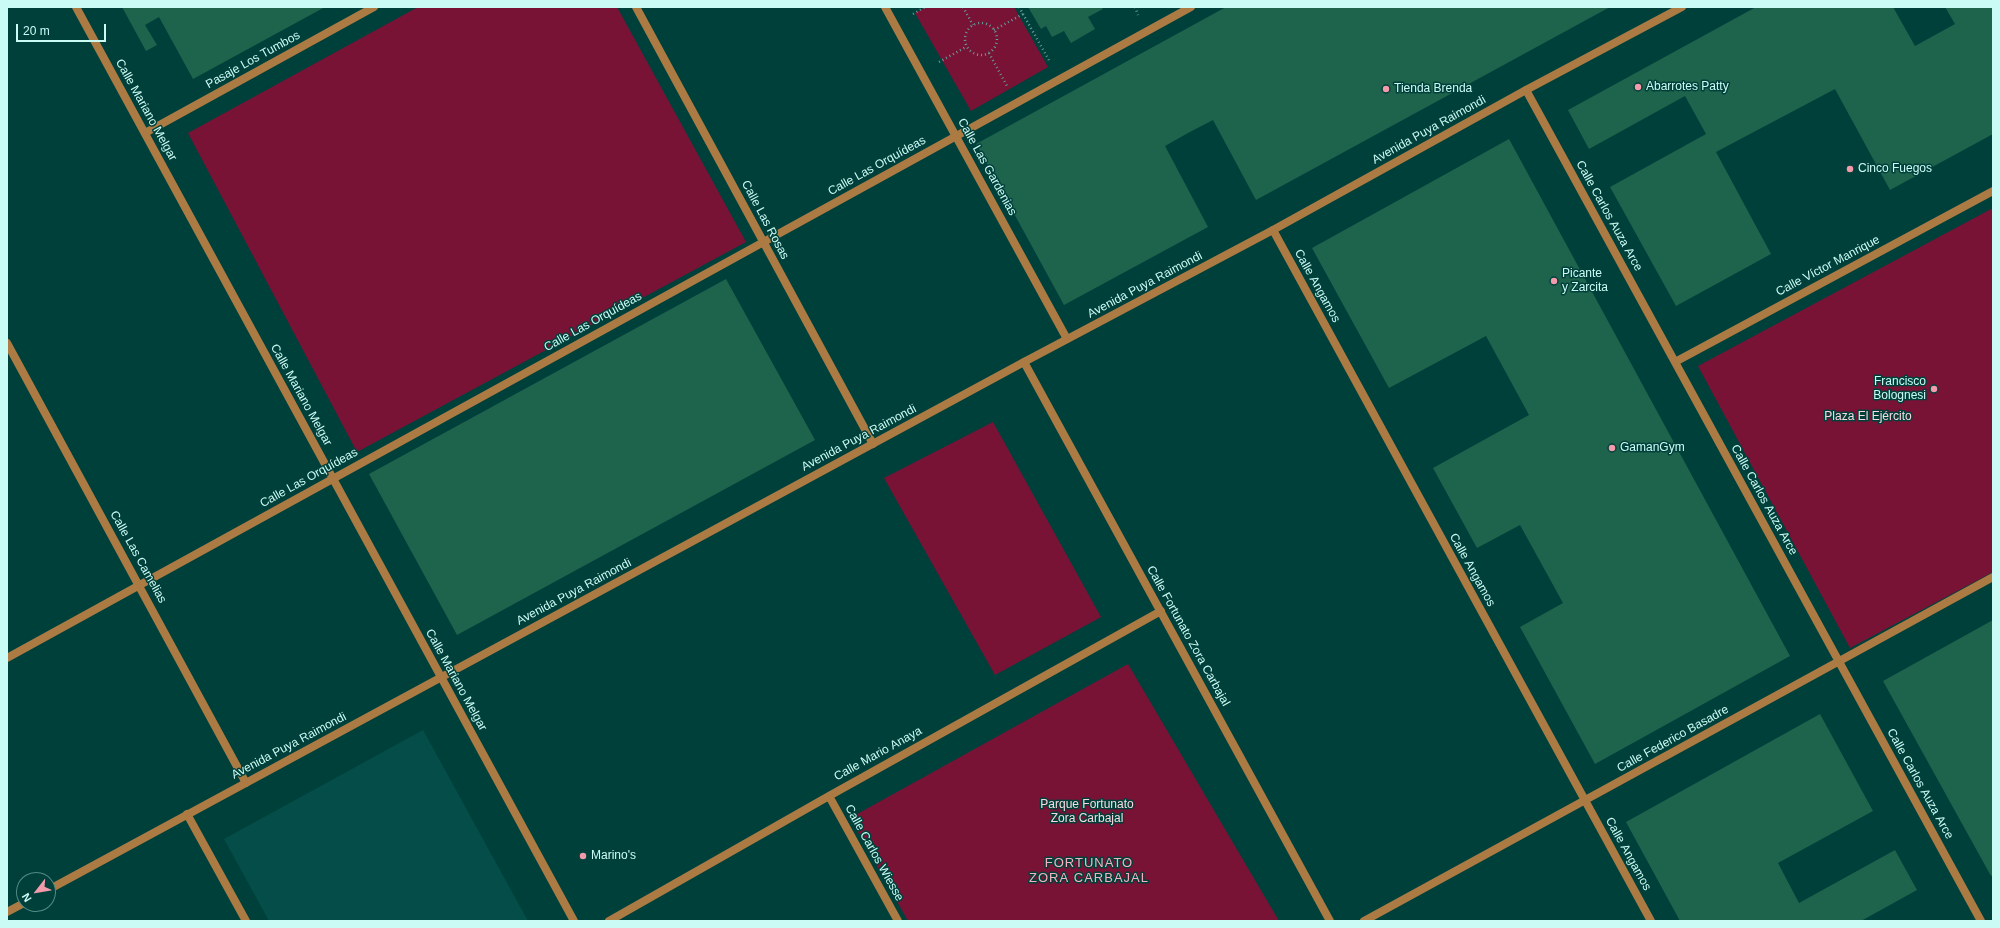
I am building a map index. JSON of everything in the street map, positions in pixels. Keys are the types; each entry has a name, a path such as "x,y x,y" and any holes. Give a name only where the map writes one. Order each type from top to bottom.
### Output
{"street":[{"name":"Calle Mariano Melgar","path":"76,7 574,921"},
{"name":"Pasaje Los Tumbos","path":"145,133 374,7"},
{"name":"Calle Las Rosas","path":"636,7 873,444"},
{"name":"Calle Las Gardenias","path":"885,7 1067,339"},
{"name":"Calle Las Orquídeas","path":"7,658 1191,7"},
{"name":"Avenida Puya Raimondi","path":"56,886 1024,362 1273,230 1526,90 1682,7"},
{"name":"Calle Carlos Auza Arce","path":"1526,90 1981,921"},
{"name":"Calle Víctor Manrique","path":"1675,362 1993,191"},
{"name":"Calle Angamos","path":"1273,230 1651,921"},
{"name":"Calle Las Camelias","path":"7,343 140,585 246,783"},
{"name":"Calle Fortunato Zora Carbajal","path":"1024,362 1330,921"},
{"name":"Calle Federico Basadre","path":"1364,921 1993,577"},
{"name":"Calle Mario Anaya","path":"609,921 828,796 1161,611"},
{"name":"Calle Carlos Wiesse","path":"828,796 898,921"},
{"path":"187,814 246,921"},
{"path":"7,912 16,907"}],"path":[{"path":"913,14 925,7"},
{"path":"963,7 973,25"},
{"path":"1019,7 1053,67"},
{"path":"1135,7 1139,19"},
{"path":"911,10 917,21"},
{"path":"994,30 1023,14"},
{"path":"985,24 994,30 997,40 996,45 989,53 985,55 975,55 966,46 966,32 973,25 985,24"},
{"path":"939,62 966,46"},
{"path":"989,53 1010,91"},
{"path":"936,55 943,68"}],"shaded area":[{"path":"423,730 528,921 269,921 224,839"}],"green space":[{"path":"418,7 617,7 746,242 357,452 188,133"},
{"path":"926,7 1014,7 1048,67 971,111 915,13"},
{"name":"Plaza El Ejército","path":"1993,208 1993,572 1850,648 1698,366"},
{"path":"993,422 1101,617 995,675 884,478"},
{"name":"Parque Fortunato Zora Carbajal","path":"1128,664 1279,921 908,921 850,818"}],"building":[{"path":"122,7 325,7 193,79 159,17 145,25 157,45 146,51"},
{"path":"1028,7 1101,7 1103,9 1088,17 1095,29 1071,43 1064,31 1052,37 1046,26 1041,29"},
{"path":"1226,7 1610,7 1256,200 1213,120 1188,133 1165,146 1208,227 1064,305 976,144"},
{"path":"1756,7 1893,7 1915,46 1955,24 1945,7 1993,7 1993,134 1890,190 1835,89 1716,152 1771,254 1676,306 1610,187 1706,134 1685,96 1589,149 1568,110"},
{"path":"1509,139 1790,656 1595,764 1520,627 1563,603 1520,525 1477,548 1433,468 1529,415 1486,336 1389,388 1312,248"},
{"path":"726,279 815,440 457,635 369,474"},
{"path":"1993,620 1993,875 1991,876 1883,681"},
{"path":"1820,714 1873,811 1778,863 1799,903 1895,850 1917,890 1861,921 1680,921 1626,822"}],"place":[{"name":"Abarrotes Patty","path":"1638,87"},
{"name":"Tienda Brenda","path":"1386,89"},
{"name":"Cinco Fuegos","path":"1850,169"},
{"name":"Picante y Zarcita","path":"1554,281"},
{"name":"Francisco Bolognesi","path":"1934,389"},
{"name":"GamanGym","path":"1612,448"},
{"name":"Marino's","path":"583,856"}],"district":[{"name":"FORTUNATO ZORA CARBAJAL","path":"1089,870"}]}
